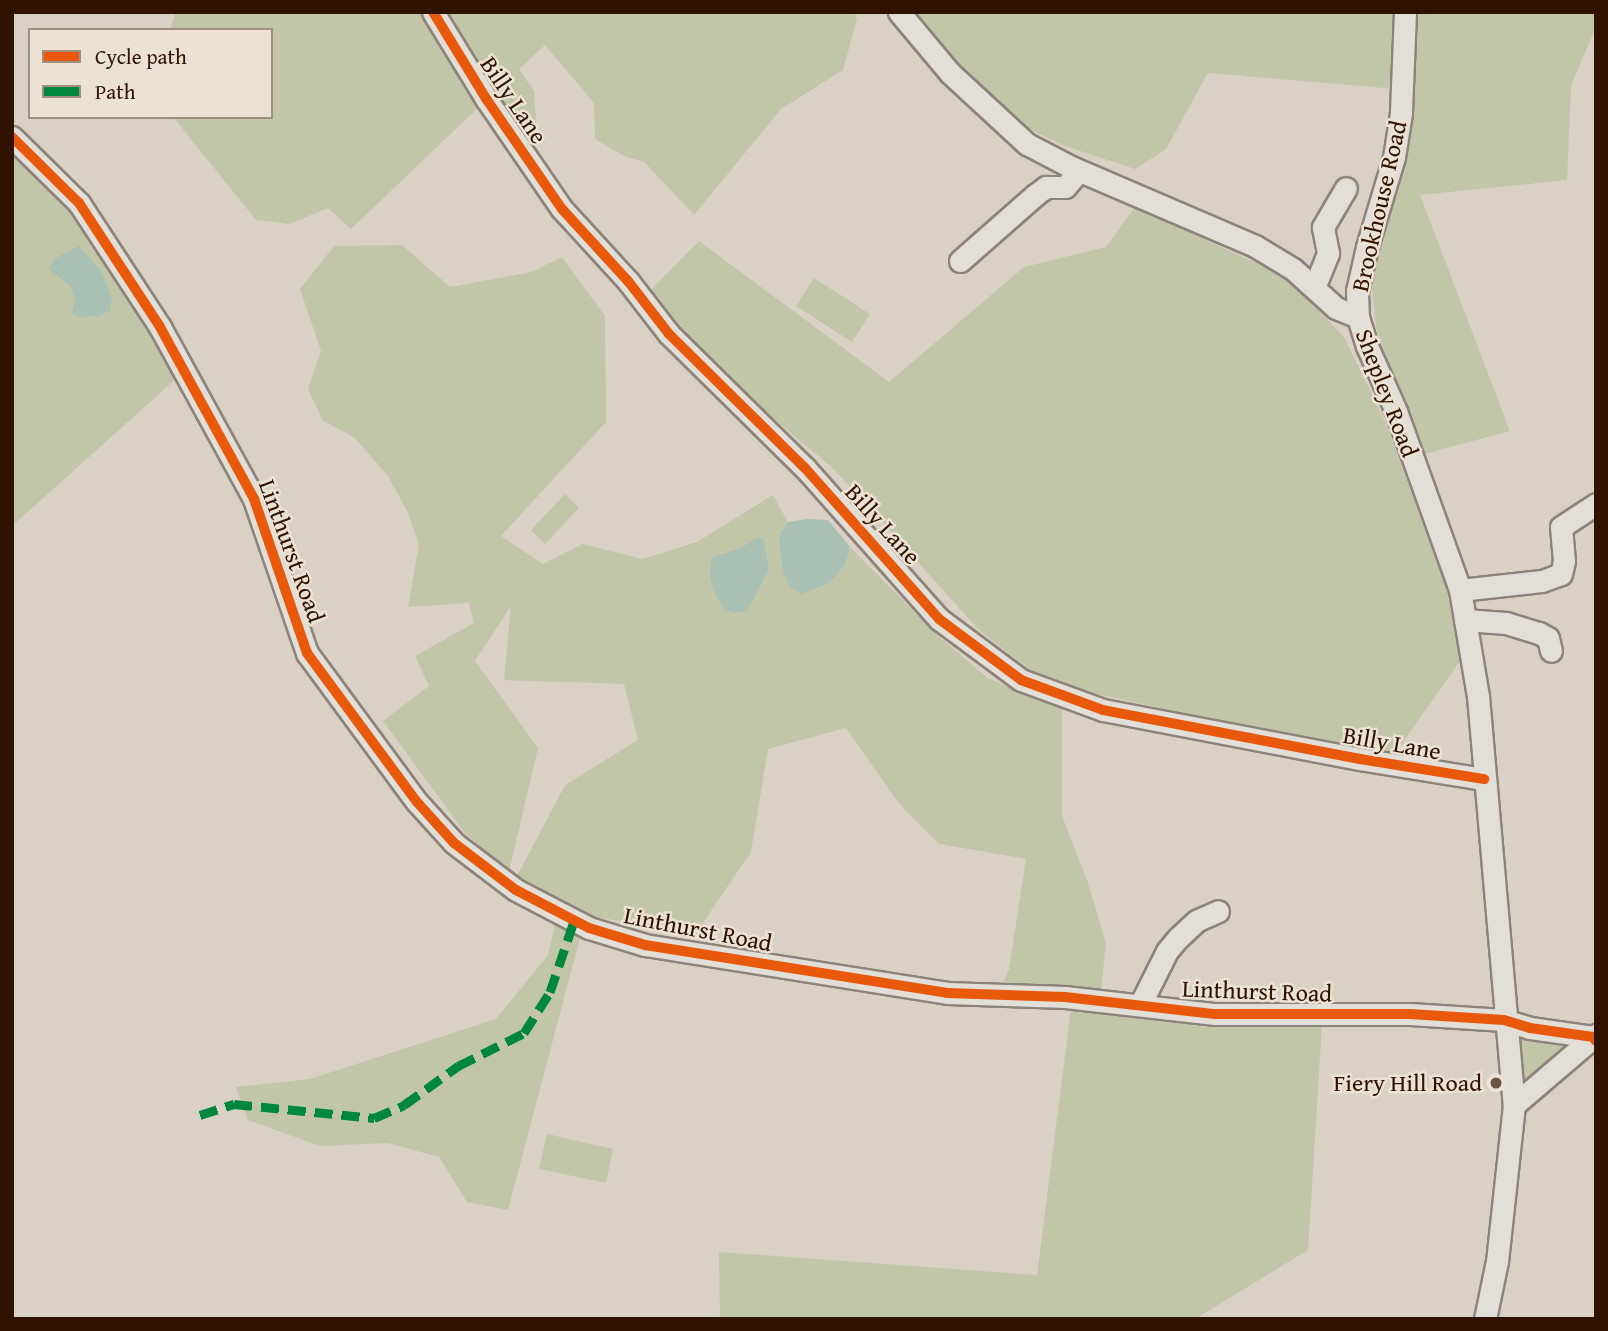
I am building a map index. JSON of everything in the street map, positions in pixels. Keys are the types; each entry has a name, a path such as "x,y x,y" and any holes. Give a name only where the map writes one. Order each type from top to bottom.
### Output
{"street":[{"name":"Billy Lane","path":"433,12 487,100 562,209 628,281 669,334 804,468 939,619 1021,680 1103,710 1346,757 1484,779"},
{"name":"Shepley Road","path":"899,12 950,73 1027,144 1079,171 1255,246 1293,269 1336,308 1357,317 1396,411 1460,590 1478,696 1504,1020"},
{"name":"Brookhouse Road","path":"1357,317 1357,291 1394,157 1401,113 1405,12"},
{"name":"Linthurst Road","path":"12,136 79,203 139,292 254,499 307,653 417,802 454,843 516,890 589,928 645,945 947,993 1065,996 1227,1014 1410,1014 1504,1020 1530,1028 1595,1038"},
{"path":"960,261 1035,195 1046,187 1065,187 1079,171"},
{"path":"1314,288 1328,253 1323,227 1346,188"},
{"path":"1460,590 1542,581 1561,574 1564,561 1560,542 1561,527 1596,504"},
{"path":"1465,620 1506,623 1539,634 1548,638 1551,651"},
{"path":"1140,1005 1167,951 1178,937 1196,921 1218,911"},
{"path":"1485,1319 1497,1261 1514,1105 1504,1020"},
{"path":"1514,1105 1595,1038"}],"shaded area":[{"path":"176,12 421,12 483,103 351,229 328,208 290,224 256,220 175,119 273,119 273,28 171,28"},
{"path":"447,12 854,12 857,19 843,70 781,109 694,215 644,162 624,156 595,139 594,103 545,45 519,69 534,91 537,132 526,143 491,96"},
{"path":"909,12 1398,12 1396,89 1208,73 1166,149 1135,169 1065,146 1007,118"},
{"path":"1414,12 1596,12 1596,27 1571,86 1567,180 1420,195 1510,431 1421,455 1376,327 1371,281 1394,200 1410,115"},
{"path":"12,149 53,189 103,256 178,377 12,526"},
{"path":"1135,207 1288,278 1344,337 1386,423 1447,590 1460,661 1392,758 1068,688 1029,669 979,630 836,471 731,382 649,292 699,241 889,382 1024,267 1106,247"},
{"path":"402,245 450,287 531,272 562,257 605,316 606,422 501,536 543,564 583,544 643,559 697,542 773,495 788,522 779,535 845,565 850,547 937,635 988,678 1062,709 1062,816 1087,880 1106,943 1101,991 1003,984 1009,969 1026,859 939,844 900,805 846,728 768,749 751,852 696,933 594,917 517,876 565,785 638,740 624,684 504,680 511,606 475,661 538,748 509,872 465,833 383,721 429,686 415,656 474,623 469,603 408,607 419,544 407,511 388,476 354,437 323,421 308,389 321,351 300,289 334,246"},
{"path":"79,246 101,271 112,298 110,311 97,317 92,315 82,318 72,313 75,298 70,286 49,269 54,259"},
{"path":"814,278 870,314 852,342 796,306"},
{"path":"565,494 579,508 545,544 531,530"},
{"path":"828,520 850,547 845,565 829,583 801,594 790,586 783,572 779,535 788,522"},
{"path":"757,537 763,538 769,569 751,604 743,612 732,613 724,609 715,593 710,578 711,558 741,548"},
{"path":"556,920 581,934 508,1210 467,1202 439,1157 388,1143 320,1146 248,1120 236,1087 310,1079 496,1019 548,955"},
{"path":"1071,1009 1206,1027 1322,1024 1308,1250 1195,1319 720,1319 719,1252 1037,1275"},
{"path":"1515,1033 1568,1042 1567,1047 1525,1084 1520,1083"},
{"path":"547,1134 613,1149 606,1183 539,1169"}],"marked path":[{"path":"200,1115 234,1104 374,1118 404,1105 458,1066 524,1033 550,992 574,921"}],"cycle path":[{"path":"433,12 487,100 562,209 628,281 669,334 805,468 939,619 1021,680 1103,710 1360,759 1484,779"},
{"path":"12,137 79,203 160,327 254,499 307,653 417,802 454,843 516,890 589,928 645,945 947,993 1065,997 1215,1014 1410,1014 1504,1020 1530,1028 1593,1037 1596,1041"}],"place":[{"name":"Fiery Hill Road","path":"1496,1083"}]}
